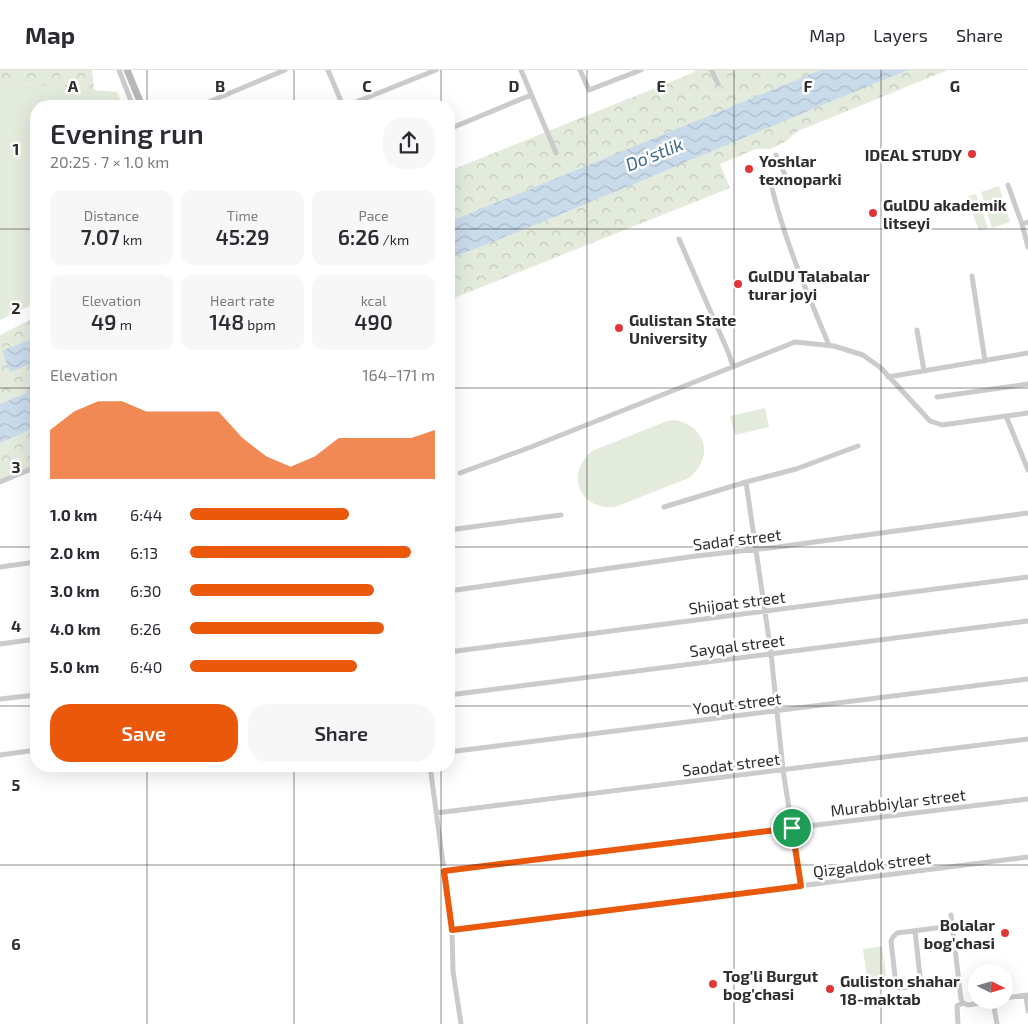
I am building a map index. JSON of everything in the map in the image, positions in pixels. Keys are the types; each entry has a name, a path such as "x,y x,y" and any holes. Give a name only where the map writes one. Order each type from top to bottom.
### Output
{"street":[{"path":"119,70 130,100"},
{"path":"127,70 140,100"},
{"path":"213,100 285,70"},
{"path":"328,70 341,100"},
{"path":"359,100 436,70"},
{"path":"521,70 556,153"},
{"path":"580,70 589,90 641,70"},
{"path":"711,70 718,84"},
{"path":"455,127 531,95"},
{"path":"776,155 785,176 771,184 775,200 804,284 829,345"},
{"path":"1008,185 1025,223 1028,247"},
{"path":"679,239 730,354 733,367"},
{"path":"972,276 985,360"},
{"path":"917,330 924,371"},
{"path":"460,473 531,447 795,342 829,345 863,355 881,368 930,421 942,425 1028,413"},
{"path":"888,377 1028,353"},
{"path":"938,397 1028,384"},
{"path":"1006,416 1028,470"},
{"path":"664,507 796,469 858,446"},
{"path":"0,482 30,470"},
{"path":"746,482 771,653 783,770 801,886"},
{"name":"Sadaf street","path":"455,590 696,556 1028,513"},
{"path":"455,529 561,515"},
{"path":"0,567 30,563"},
{"name":"Shijoat street","path":"455,651 1028,577"},
{"name":"Sayqal street","path":"455,694 1028,621"},
{"path":"0,644 30,640"},
{"name":"Yoqut street","path":"455,751 1028,679"},
{"path":"0,699 30,696"},
{"name":"Saodat street","path":"436,813 1028,739"},
{"path":"1,755 30,751"},
{"path":"431,772 452,930 454,971 461,1024"},
{"name":"Murabbiylar street","path":"444,871 1028,799"},
{"name":"Qizgaldok street","path":"452,930 1028,857"},
{"path":"951,914 962,1003"},
{"path":"952,926 898,934 891,941 896,985 900,988 958,981"},
{"path":"915,931 922,985"},
{"path":"1013,997 1027,996 1028,1011"},
{"path":"962,1003 968,1005"},
{"path":"958,1024 957,1006 962,1003"},
{"path":"995,1009 996,1024"}],"green space":[{"path":"0,70 92,70 94,90 0,82"},
{"path":"694,70 948,70 798,131 785,142 770,149 756,149 720,164 730,188 455,298 455,169 695,72"},
{"path":"0,82 117,92 120,100 30,100 30,306 0,320"},
{"path":"999,186 1010,222 992,228 981,192"},
{"path":"976,194 988,228 979,231 967,197"},
{"path":"30,320 30,468 0,481 0,335"},
{"path":"765,408 769,427 735,435 730,416"},
{"path":"676,420 695,429 704,444 702,461 689,478 615,507 592,503 585,497 580,489 578,480 579,470 584,460 592,451 667,421"},
{"path":"882,946 887,982 868,985 863,949"}],"water":[{"name":"Do'stlik","path":"821,70 908,70 455,257 455,220"},
{"path":"30,339 30,364 10,372 2,351"},
{"path":"30,392 30,430 0,443 0,404"}],"place":[{"name":"IDEAL STUDY","path":"972,154"},
{"name":"Yoshlar texnoparki","path":"749,169"},
{"name":"GulDU akademik litseyi","path":"873,213"},
{"name":"GulDU Talabalar turar joyi","path":"738,284"},
{"name":"Gulistan State University","path":"619,328"},
{"name":"Bolalar bog'chasi","path":"1005,933"},
{"name":"Tog'li Burgut bog'chasi","path":"713,984"},
{"name":"Guliston shahar 18-maktab","path":"830,989"}],"route":[{"path":"792,828 801,886 452,930 444,871 792,828"}]}
